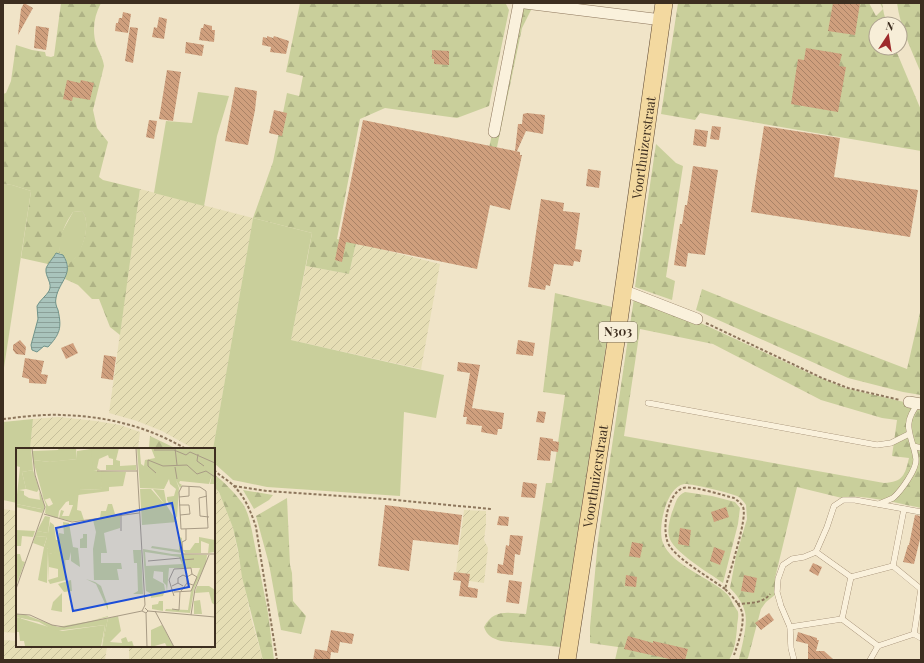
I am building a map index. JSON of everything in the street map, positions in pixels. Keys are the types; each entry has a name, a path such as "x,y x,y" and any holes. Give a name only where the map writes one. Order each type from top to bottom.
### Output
{"main road":[{"name":"Voorthuizerstraat","path":"567,660 623,292 664,3"}],"street":[{"path":"494,132 519,3"},
{"path":"525,3 662,20"},
{"path":"623,292 630,293 697,319"}],"lane":[{"path":"648,403 877,445 892,443 909,434"},
{"path":"878,504 893,498 914,470 916,460 909,434 909,424 912,411 916,403"},
{"path":"913,446 921,448"},
{"path":"794,660 791,648 790,627 777,592 778,579 783,565 792,559 804,557 816,552 834,506 843,500 855,500 921,512"},
{"path":"893,566 904,509"},
{"path":"816,552 851,577"},
{"path":"851,577 893,566"},
{"path":"893,566 921,589 914,634"},
{"path":"842,619 851,577"},
{"path":"790,627 842,619 878,646"},
{"path":"870,660 878,646 914,634 921,638"}],"path":[{"path":"697,319 822,378 848,388 916,403"},
{"path":"3,419 60,415 97,417 122,422 145,430 184,448"},
{"path":"215,471 234,486 244,498 252,513 256,527 277,660"},
{"path":"234,486 267,491 385,499 491,509"},
{"path":"725,589 741,531 744,508 740,502 734,498 692,488 684,488 677,492 672,499 667,514 666,540 670,548 679,556 725,589 734,598 742,612 739,643 734,655"},
{"path":"737,604 757,602 768,597 778,579"}],"shaded area":[{"path":"140,189 253,218 213,448 192,448 162,431 137,421 109,413"},
{"path":"356,243 440,264 421,369 291,340 306,266 349,274"},
{"path":"59,417 120,425 140,432 138,448 30,448 33,419"},
{"path":"215,488 219,492 233,528 251,618 263,660 129,660 129,647 215,647"},
{"path":"3,509 16,511 16,633 3,632"},
{"path":"464,510 486,511 484,540 488,548 484,583 455,579"},
{"path":"3,640 16,641 16,647 107,647 105,660 3,660"}],"green space":[{"path":"61,3 101,3 95,18 94,34 104,66 93,110 97,128 108,142 99,177 103,180 140,189 120,335 110,327 99,299 92,299 78,285 65,279 67,269 79,252 84,240 86,221 85,215 82,211 73,212 61,236 60,253 56,253 51,262 48,264 21,258 31,191 12,185 3,184 3,94 6,93 11,81 16,45 45,52 46,56 54,56"},
{"path":"300,3 496,3 506,4 509,10 489,106 457,118 385,108 360,119 337,239 356,243 349,274 306,266 312,233 253,218 273,162 287,93 299,96 303,76 286,72"},
{"path":"678,3 869,3 876,16 868,16 868,56 898,56 921,110 921,151 700,113 695,120 661,114"},
{"path":"880,3 882,3 885,16 876,16 883,9"},
{"path":"897,3 921,3 921,73 908,42 908,16 900,16"},
{"path":"520,6 532,8 522,28 497,147 489,148"},
{"path":"198,92 229,96 217,136 204,206 154,193 166,121 192,123"},
{"path":"656,144 676,163 683,166 666,277 675,281 672,300 635,287"},
{"path":"3,184 12,185 31,191 3,374"},
{"path":"82,211 85,215 86,234 80,252 68,266 65,258 60,253 59,243 61,234 73,212"},
{"path":"253,218 312,233 291,340 444,375 436,418 404,412 400,496 267,487 233,480 215,464 215,448 213,448"},
{"path":"702,289 907,369 921,308 921,395 848,378 696,310"},
{"path":"555,293 612,307 560,647 501,641 490,636 484,627 492,617 497,614 526,614 546,483 552,483 565,395 543,392"},
{"path":"634,298 705,325 845,388 921,406 921,508 869,498 842,498 797,487 775,578 776,594 766,602 761,609 748,658 746,660 739,659 745,629 745,612 743,605 730,588 736,556 747,519 746,505 740,498 719,491 684,484 672,493 668,500 664,509 661,528 661,537 667,551 683,565 720,588 730,597 738,611 736,640 729,660 615,660 618,647 590,643 590,627 598,540","holes":["640,329 713,344 821,400 882,418 897,420 892,456 909,458 902,476 895,481 884,483 624,436"]},
{"path":"33,419 30,448 16,448 16,503 3,500 3,422"},
{"path":"150,436 175,448 152,448 149,447"},
{"path":"215,475 243,504 248,514 268,613 274,660 263,660 242,577 233,528 219,492 215,488"},
{"path":"243,490 273,495 269,500 254,509"},
{"path":"685,492 712,496 735,502 740,508 738,524 723,583 684,555 671,542 668,530 670,518 675,503"},
{"path":"287,498 293,601 306,616 301,634 281,630 269,564 256,516"}],"water":[{"path":"56,253 63,255 67,267 67,272 56,300 60,326 55,338 48,347 44,346 37,352 32,350 31,345 38,319 37,306 49,291 50,283 46,269"}],"building":[{"path":"24,3 33,8 18,35 21,9"},
{"path":"833,3 860,3 855,35 828,31"},
{"path":"123,12 131,14 128,33 115,31 116,23 118,23 119,18 122,18"},
{"path":"159,17 167,19 164,39 152,37 154,27 157,28"},
{"path":"204,24 212,26 212,30 215,30 214,42 199,40 201,28 203,28"},
{"path":"36,26 49,28 46,50 34,48"},
{"path":"130,27 138,28 133,63 125,61"},
{"path":"267,36 273,38 274,36 289,41 286,54 270,52 271,47 262,45 263,37 267,38"},
{"path":"186,42 204,45 202,56 185,53"},
{"path":"806,48 842,54 839,66 846,67 838,112 791,104 798,59 804,60"},
{"path":"432,50 449,51 449,65 434,64 434,59 432,59"},
{"path":"167,70 181,72 173,121 159,119"},
{"path":"67,80 80,83 81,80 94,83 90,100 73,97 72,101 63,99"},
{"path":"235,87 257,91 248,145 225,141"},
{"path":"274,110 287,113 282,136 269,133"},
{"path":"523,114 545,115 543,134 526,131 517,151 515,151 518,124 522,124"},
{"path":"149,120 157,121 154,139 146,137"},
{"path":"363,120 520,152 520,155 522,155 510,210 490,205 477,269 346,242 342,262 335,260"},
{"path":"712,126 721,127 719,140 710,139"},
{"path":"764,126 840,138 834,177 918,190 910,237 751,212"},
{"path":"695,129 708,131 706,147 693,145"},
{"path":"693,166 718,170 705,255 688,253 686,267 674,265 680,224 682,224 685,205 687,205"},
{"path":"588,169 601,171 599,188 586,186"},
{"path":"541,199 564,203 563,211 580,213 575,249 582,250 580,262 574,261 573,266 554,264 550,286 546,285 545,290 528,287"},
{"path":"20,340 26,347 25,355 16,354 13,350 13,345"},
{"path":"518,340 535,343 533,356 516,354"},
{"path":"73,343 78,353 66,359 61,348"},
{"path":"104,355 116,357 113,380 101,378"},
{"path":"25,358 44,361 41,374 48,375 46,384 29,383 29,379 22,377"},
{"path":"458,362 480,365 472,408 504,413 502,429 498,429 497,435 481,432 482,426 466,424 467,417 463,417 470,373 457,371"},
{"path":"538,411 546,412 544,423 536,422"},
{"path":"540,437 553,439 553,441 559,442 558,452 551,451 550,461 537,460"},
{"path":"523,482 537,484 535,498 521,497"},
{"path":"385,505 462,515 458,545 413,540 409,571 378,566"},
{"path":"726,507 729,517 714,522 711,512"},
{"path":"915,515 921,516 921,535 914,564 903,562 909,545"},
{"path":"499,516 509,517 508,526 497,525"},
{"path":"680,528 691,530 689,546 678,544"},
{"path":"510,535 523,536 520,555 515,554 513,575 497,573 498,564 503,565 506,545 509,546"},
{"path":"632,542 643,544 640,558 629,556"},
{"path":"714,547 725,551 720,565 710,561"},
{"path":"813,563 822,567 818,576 809,571"},
{"path":"454,572 470,574 468,587 478,589 477,598 459,596 461,581 453,580"},
{"path":"626,575 637,577 636,587 625,586"},
{"path":"744,575 757,578 754,593 741,591"},
{"path":"509,580 522,582 519,604 506,602"},
{"path":"769,613 774,620 761,630 755,623"},
{"path":"331,630 354,634 352,644 340,642 338,653 331,652 330,660 313,660 315,649 327,651"},
{"path":"798,632 817,638 817,640 819,640 816,651 824,651 834,660 808,660 808,644 796,641"},
{"path":"628,636 653,643 653,641 688,649 685,660 674,660 624,649"}]}
